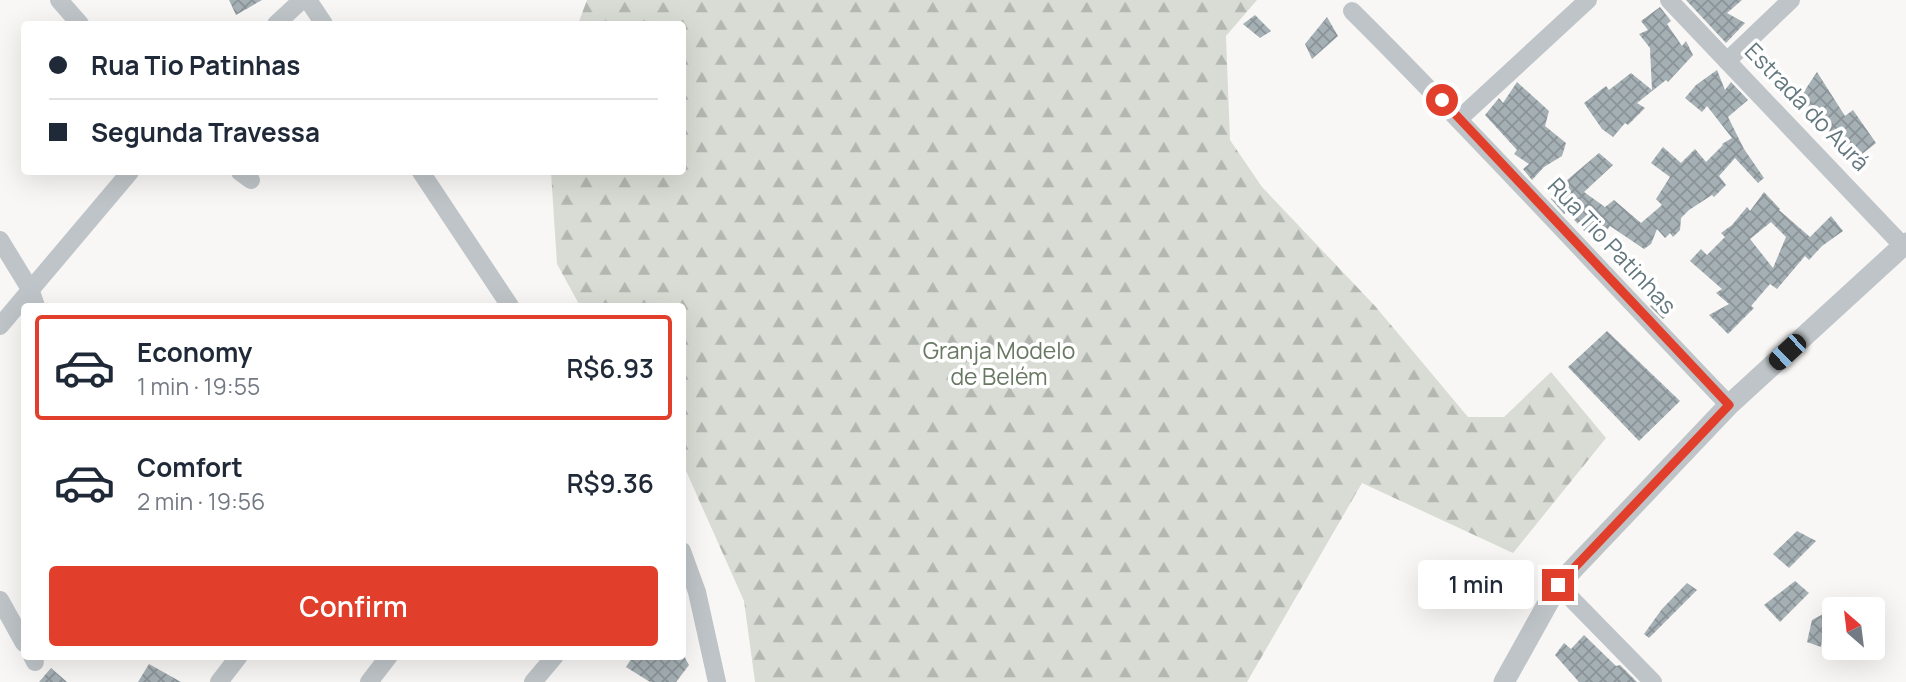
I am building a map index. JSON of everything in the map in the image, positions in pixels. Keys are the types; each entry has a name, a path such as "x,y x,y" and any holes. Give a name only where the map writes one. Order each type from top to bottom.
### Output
{"street":[{"path":"58,0 77,21"},
{"path":"279,21 302,0"},
{"path":"308,0 322,21"},
{"path":"1460,118 1588,0"},
{"name":"Estrada do Aurá","path":"1669,0 1905,246"},
{"path":"1727,61 1791,0"},
{"name":"Rua Tio Patinhas","path":"1352,10 1460,118 1729,405"},
{"path":"0,240 33,298 128,175"},
{"path":"423,175 508,303"},
{"path":"1504,682 1558,585 1729,405 1905,246"},
{"path":"0,326 21,308"},
{"path":"686,562 697,592 717,682"},
{"path":"1558,585 1653,682"},
{"path":"0,600 21,638"},
{"path":"219,682 236,660"},
{"path":"369,682 386,660"},
{"path":"533,682 552,660"}],"green space":[{"name":"Granja Modelo de Belém","path":"587,0 1257,0 1226,36 1230,140 1262,187 1375,306 1468,417 1504,417 1551,372 1606,438 1513,553 1362,483 1247,682 755,682 744,601 686,471 686,303 578,303 557,264 551,175 686,175 686,21 579,21"}],"building":[{"path":"229,0 262,0 236,15"},
{"path":"1686,0 1742,0 1727,13 1745,23 1726,43"},
{"path":"1660,7 1671,21 1667,24 1682,46 1686,41 1693,55 1668,82 1666,80 1637,103 1645,108 1628,125 1625,123 1613,137 1602,129 1584,103 1606,86 1609,90 1631,73 1652,90 1650,48 1639,34 1648,30 1641,21"},
{"path":"1255,15 1271,31 1260,38 1243,24"},
{"path":"1327,17 1338,36 1312,59 1305,44"},
{"path":"1717,70 1725,90 1731,82 1748,100 1728,117 1744,149 1764,178 1758,183 1735,158 1719,176 1726,185 1714,197 1712,195 1689,210 1681,218 1680,230 1673,237 1670,233 1665,238 1657,229 1651,244 1644,249 1610,226 1597,245 1567,212 1564,214 1551,199 1559,187 1599,153 1613,165 1584,192 1605,207 1614,200 1641,223 1662,205 1656,199 1670,177 1651,163 1663,147 1681,163 1695,149 1706,162 1722,144 1732,138 1707,106 1702,112 1685,98 1696,85"},
{"path":"1817,72 1845,116 1853,110 1876,143 1857,158 1827,129 1831,126 1797,102"},
{"path":"1517,82 1549,111 1545,126 1566,143 1562,156 1544,167 1532,180 1523,169 1529,164 1514,154 1517,150 1485,115 1499,98 1503,103"},
{"path":"1764,192 1779,210 1810,237 1831,216 1843,231 1822,246 1809,260 1805,256 1777,289 1770,284 1751,306 1754,308 1728,334 1709,315 1729,304 1716,293 1722,289 1690,261 1701,249 1707,255 1725,237 1721,233 1732,225 1747,207 1750,211","holes":["1771,222 1786,237 1773,268 1750,239"]},
{"path":"1658,300 1670,313 1663,319 1650,306"},
{"path":"1607,331 1680,401 1639,441 1568,367"},
{"path":"1797,531 1816,541 1789,568 1773,554"},
{"path":"1795,581 1809,593 1780,622 1764,605"},
{"path":"1687,583 1697,590 1649,638 1644,634 1662,609"},
{"path":"1822,615 1821,647 1807,642 1812,620"},
{"path":"1584,635 1637,682 1579,682 1555,655 1564,643 1571,649"},
{"path":"630,660 686,660 689,665 676,682 650,682 626,667"},
{"path":"149,664 181,682 138,682"},
{"path":"51,668 67,682 39,682"}],"route":[{"path":"1442,100 1729,405 1558,585"}]}
